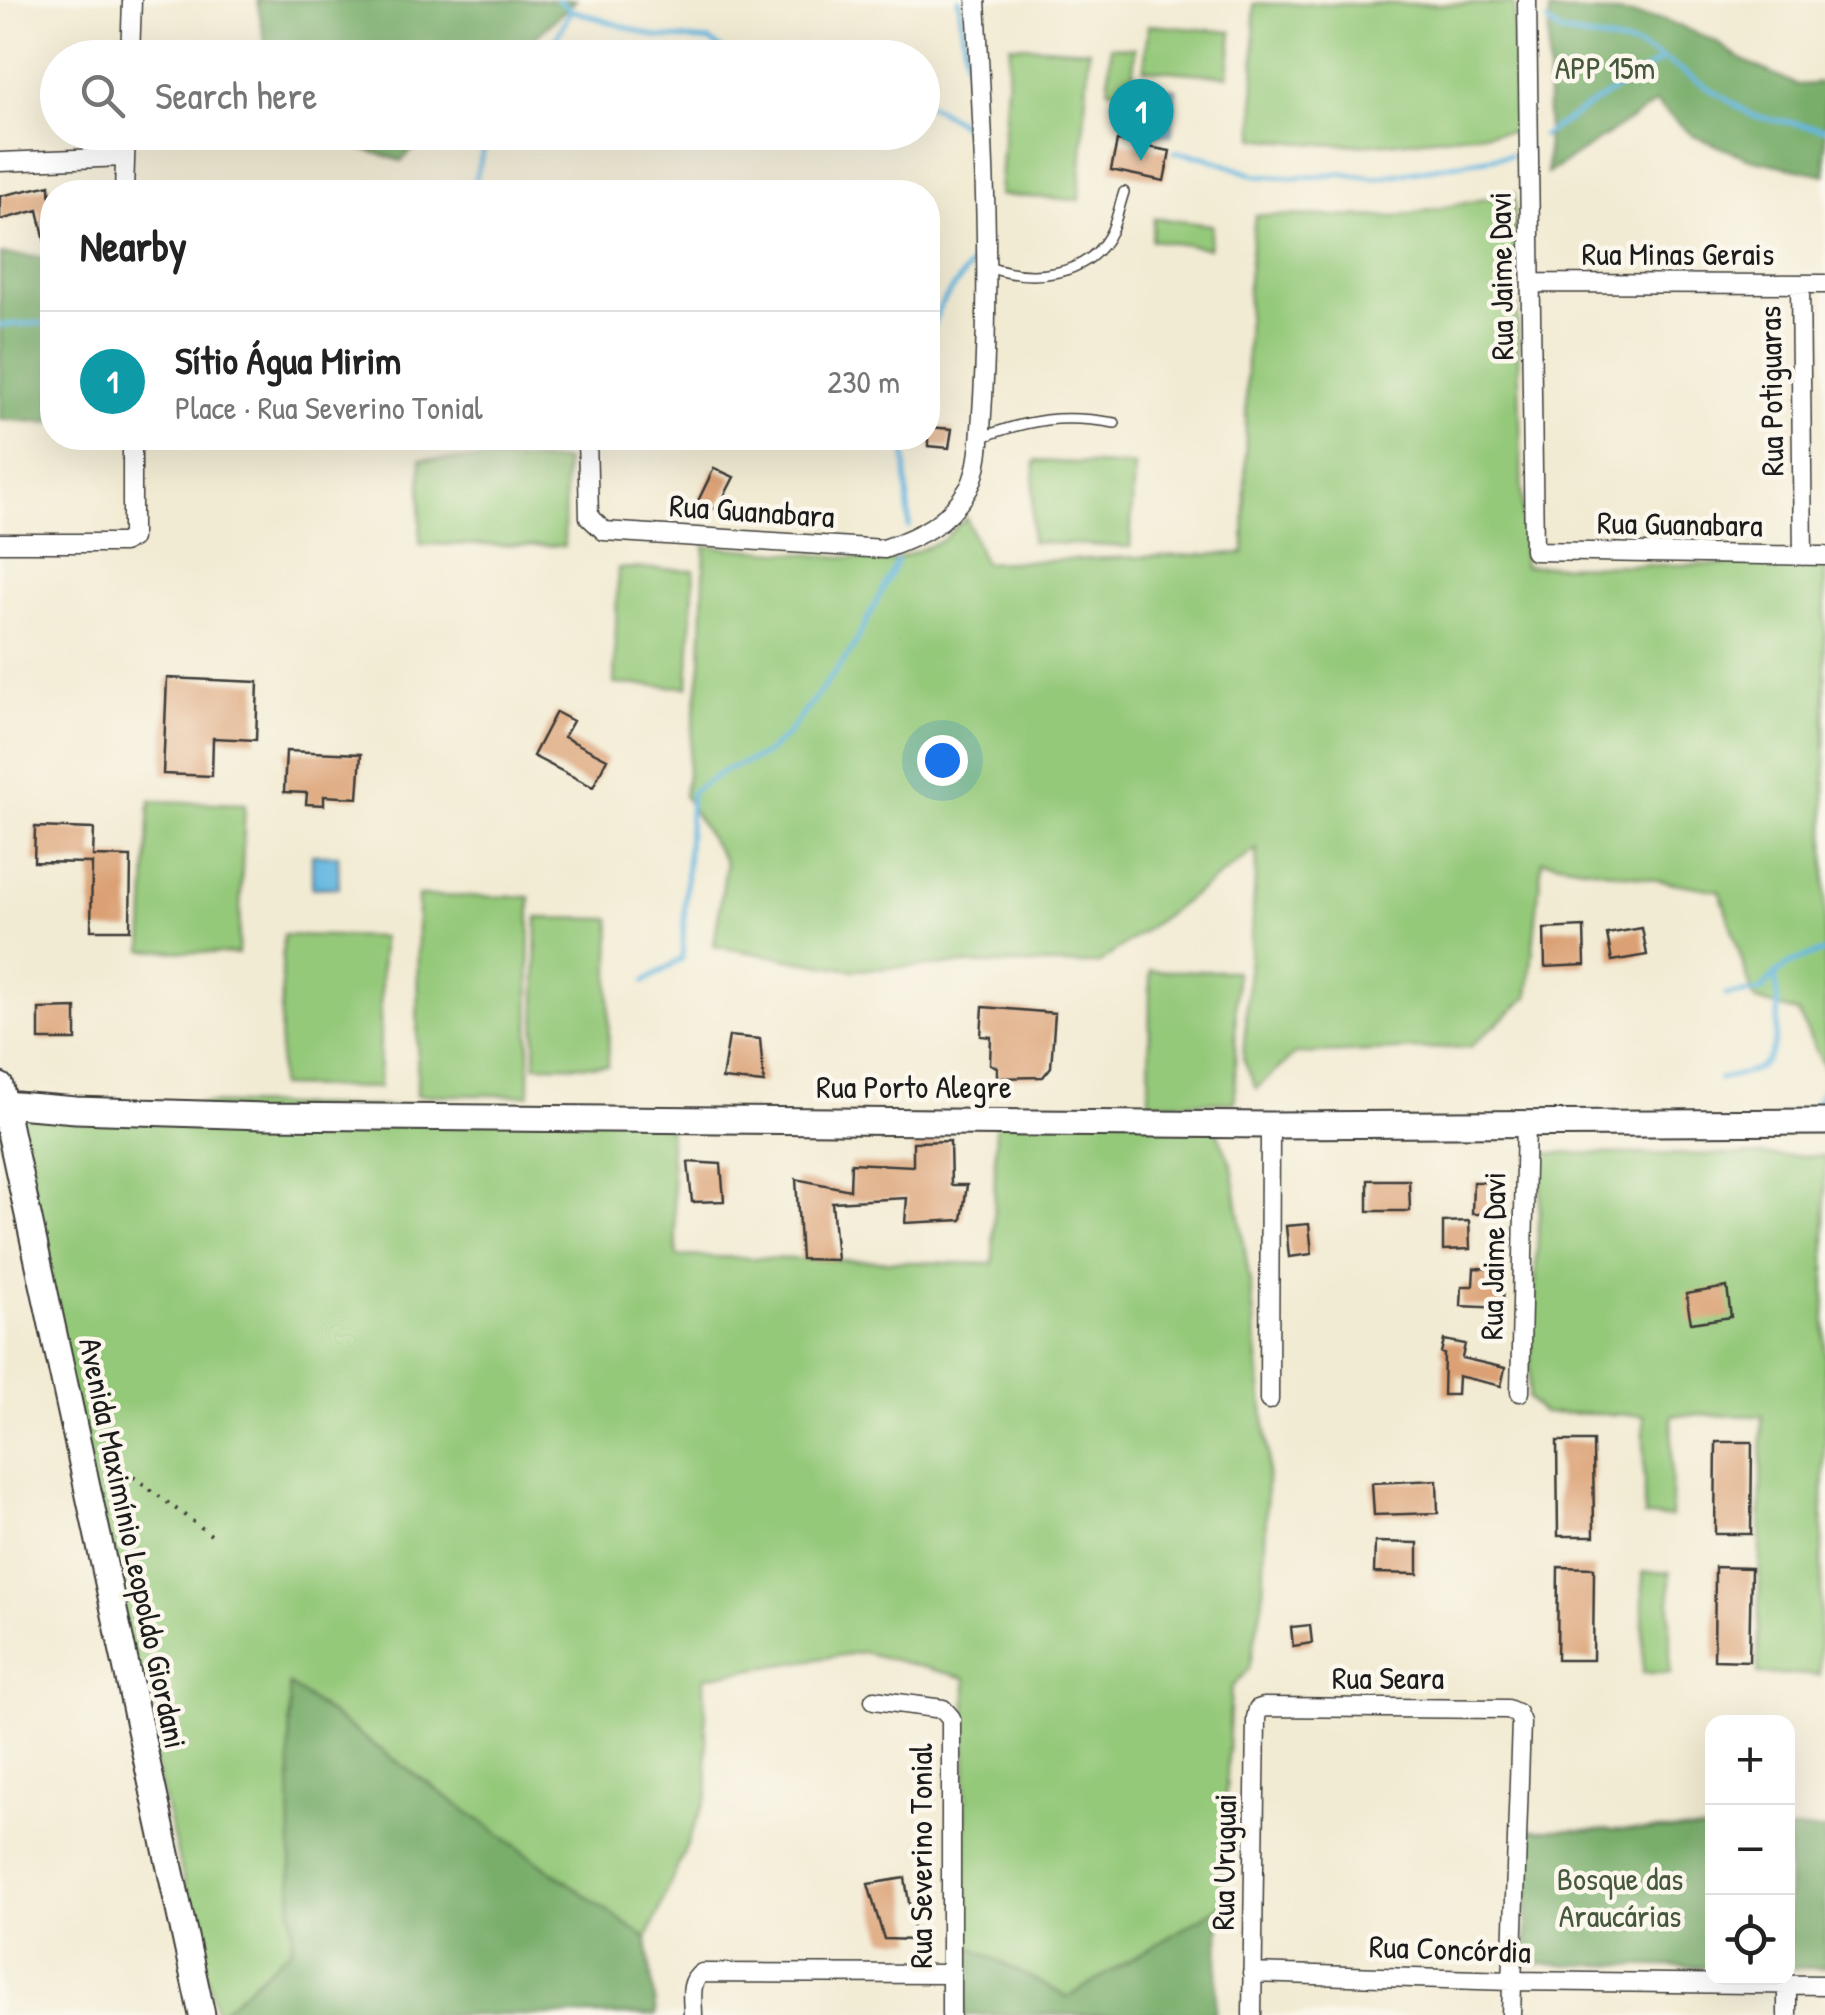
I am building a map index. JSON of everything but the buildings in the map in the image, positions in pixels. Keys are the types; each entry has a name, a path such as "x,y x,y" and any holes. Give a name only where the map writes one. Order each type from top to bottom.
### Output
{"street":[{"path":"131,40 132,0"},
{"path":"976,0 988,268 980,438"},
{"name":"Rua Jaime Davi","path":"1527,0 1534,552"},
{"path":"124,180 125,150"},
{"path":"0,162 125,157"},
{"name":"Rua Minas Gerais","path":"1532,283 1825,284"},
{"name":"Rua Potiguaras","path":"1800,284 1803,556"},
{"name":"Rua Guanabara","path":"587,450 590,518 604,532 884,549 926,534 954,509 971,485 980,438"},
{"path":"0,542 123,543 132,538 132,450"},
{"name":"Rua Guanabara","path":"1534,552 1825,556"},
{"name":"Rua Porto Alegre","path":"1,1098 76,1110 263,1116 1270,1124 1825,1122"},
{"name":"Avenida Maximínio Leopoldo Giordani","path":"1,1098 202,2015"},
{"name":"Rua Jaime Davi","path":"1520,1392 1526,1122"},
{"path":"1269,1400 1270,1124"},
{"name":"Rua Severino Tonial","path":"874,1700 943,1709 950,1718 951,2015"},
{"name":"Rua Seara","path":"1258,1709 1508,1708 1517,1713 1522,1722 1511,1981"},
{"name":"Rua Uruguai","path":"1252,2015 1258,1709"},
{"name":"Rua Concórdia","path":"1252,1972 1705,1983"},
{"path":"693,2015 692,1987 702,1973 952,1974"},
{"path":"1511,1981 1512,2015"},
{"name":"Rua Concórdia","path":"1795,1984 1825,1985"},
{"path":"1786,2015 1787,1985"}],"lane":[{"path":"988,268 1008,274 1062,272 1094,254 1110,233 1124,192"},
{"path":"980,438 1054,417 1115,423"}],"path":[{"path":"108,1458 211,1535"}],"green space":[{"path":"257,0 576,0 533,40 265,40"},
{"path":"1254,4 1514,4 1515,132 1358,145 1255,138"},
{"name":"APP 15m","path":"1549,11 1663,19 1715,41 1744,61 1798,85 1825,83 1825,175 1750,159 1692,135 1656,103 1547,174"},
{"path":"1148,25 1232,32 1228,76 1144,69"},
{"path":"1010,45 1089,50 1079,200 999,195"},
{"path":"1111,46 1135,48 1132,91 1108,89"},
{"path":"366,150 413,150 401,161"},
{"path":"1514,193 1524,566 1825,564 1825,1069 1798,1013 1754,999 1720,891 1542,860 1528,997 1470,1047 1295,1054 1256,1089 1243,1058 1257,849 1098,964 966,964 852,970 714,946 726,864 684,796 701,665 705,546 892,561 942,541 966,517 984,563 1244,553 1248,280 1255,215 1396,217"},
{"path":"1154,218 1212,225 1209,248 1151,240"},
{"path":"0,254 40,257 40,422 0,419"},
{"path":"421,459 565,461 564,546 420,544"},
{"path":"1035,461 1134,466 1130,547 1031,542"},
{"path":"618,568 694,570 688,687 614,684"},
{"path":"150,801 245,804 238,954 143,950"},
{"path":"418,896 530,897 529,1095 417,1095"},
{"path":"537,918 611,919 608,1066 535,1065"},
{"path":"283,935 382,937 379,1088 279,1086"},
{"path":"1150,971 1236,971 1235,1102 1149,1102"},
{"path":"0,1099 668,1113 677,1256 993,1264 996,1115 1210,1116 1232,1166 1251,1290 1268,1455 1263,1600 1249,1669 1231,1688 1221,1906 1068,1997 965,1944 966,1678 862,1652 704,1677 708,1794 647,1939 290,1685 292,1948 217,2015 0,1135"},
{"path":"1543,1153 1825,1156 1825,1417 1819,1675 1758,1674 1762,1416 1672,1415 1671,1517 1644,1517 1644,1415 1543,1413 1528,1398"},
{"path":"1643,1572 1670,1572 1670,1673 1643,1673"},
{"path":"289,1685 647,1939 656,2015 217,2015 292,1948"},
{"name":"Bosque das Araucárias","path":"1529,1830 1705,1830 1705,1967 1526,1964"},
{"path":"1795,1830 1825,1830 1825,1968 1795,1968"},
{"path":"1221,1906 1215,2015 964,2015 965,1944 1068,1997"}],"water":[{"path":"1157,87 1176,89 1171,135 1152,133"},
{"path":"312,855 338,855 339,887 312,888"}],"waterway":[{"path":"558,0 571,10"},
{"path":"959,0 975,130"},
{"path":"555,40 571,10 657,37 697,40"},
{"path":"1547,22 1562,33 1636,46 1661,58"},
{"path":"1542,136 1663,59 1753,116 1825,129"},
{"path":"940,111 977,138"},
{"path":"475,180 484,150"},
{"path":"1175,152 1205,157 1257,176 1295,178 1344,174 1376,178 1510,155"},
{"path":"940,307 973,262"},
{"path":"0,325 40,323"},
{"path":"905,450 909,527"},
{"path":"645,981 682,959 691,792 726,770 764,755 787,735 852,650 897,561"},
{"path":"1726,995 1761,991 1789,965 1825,952"},
{"path":"1719,1079 1755,1070 1767,1061 1777,1024 1775,973"},
{"path":"1814,1106 1825,1088"}],"place":[{"name":"Sítio Água Mirim","path":"1141,161"}]}
